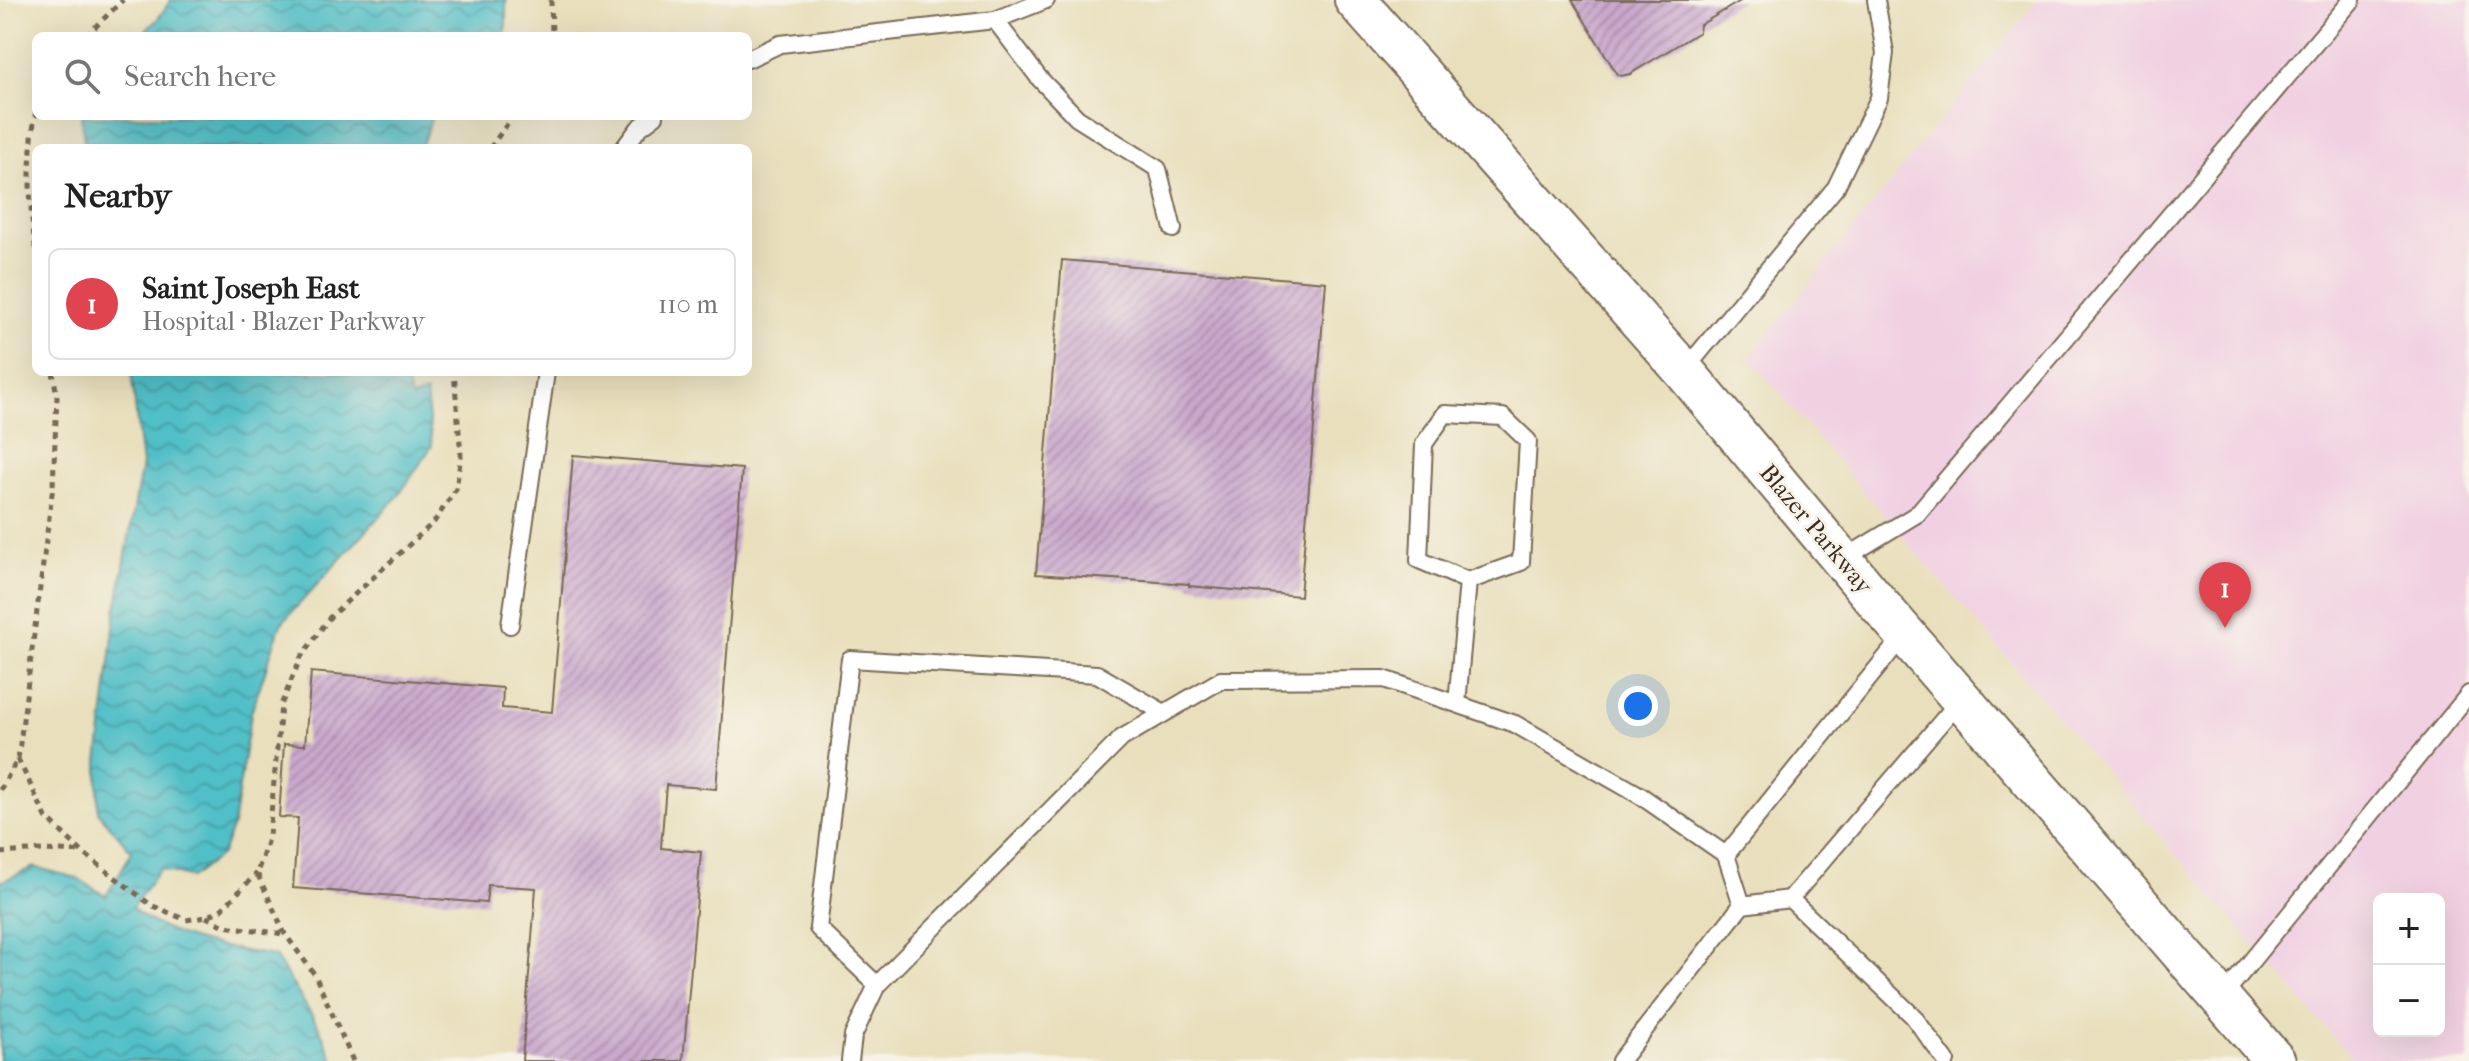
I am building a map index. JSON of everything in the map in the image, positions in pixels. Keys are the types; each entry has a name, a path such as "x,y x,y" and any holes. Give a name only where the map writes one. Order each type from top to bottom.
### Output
{"street":[{"name":"Blazer Parkway","path":"1355,0 1684,371 1841,560 2275,1061"}],"lane":[{"path":"752,57 780,44 995,20 1046,0"},
{"path":"1684,371 1836,187 1879,98 1885,53 1876,0"},
{"path":"1841,560 1917,514 2352,0"},
{"path":"995,20 1039,78 1077,118 1158,169 1173,229"},
{"path":"627,144 650,120"},
{"path":"510,625 545,376"},
{"path":"1445,414 1503,417 1528,441 1521,562 1468,581 1419,560 1424,444 1445,414"},
{"path":"1457,704 1468,581"},
{"path":"1726,855 1905,634"},
{"path":"877,985 818,928 850,659 1097,674 1164,713"},
{"path":"850,1061 853,1036 877,985 1122,738 1221,680 1384,679 1515,724 1641,796 1726,855 1742,905"},
{"path":"2221,998 2469,694"},
{"path":"1620,1061 1742,905 1790,899 1961,699"},
{"path":"1790,899 1913,1016 1946,1061"}],"path":[{"path":"90,32 123,0"},
{"path":"551,0 552,32"},
{"path":"32,224 29,153 34,120"},
{"path":"493,144 510,120"},
{"path":"0,790 18,759 53,486 57,397 54,376"},
{"path":"18,759 46,817 82,852 151,905 186,920 206,917 222,909 257,873 269,836 281,705 301,657 330,617 434,522 456,489 461,456 454,376"},
{"path":"0,853 43,850 82,852"},
{"path":"257,873 285,934 315,975 353,1061"},
{"path":"206,917 225,926 285,934"}],"shaded area":[{"path":"2038,0 2469,0 2469,1061 2354,1061 1749,358"}],"water":[{"path":"171,0 506,0 506,31 503,32 144,32 157,20"},
{"path":"82,120 431,120 422,144 84,144"},
{"path":"131,376 404,376 411,398 426,393 432,446 399,495 281,624 251,713 233,825 222,854 191,878 160,869 132,908 181,936 275,956 319,1027 334,1061 0,1061 0,882 34,867 77,878 106,896 132,852 98,812 98,762 116,611 142,464"}],"building":[{"path":"1572,0 1742,0 1700,25 1699,32 1630,74 1621,76"},
{"path":"1062,260 1326,282 1300,596 1189,584 1036,574"},
{"path":"573,455 742,469 716,789 666,785 661,848 701,852 683,1061 522,1061 536,888 488,885 486,903 293,888 298,818 279,817 284,744 305,745 311,672 503,688 502,708 552,712"}],"place":[{"name":"Saint Joseph East","path":"2225,628"}]}
